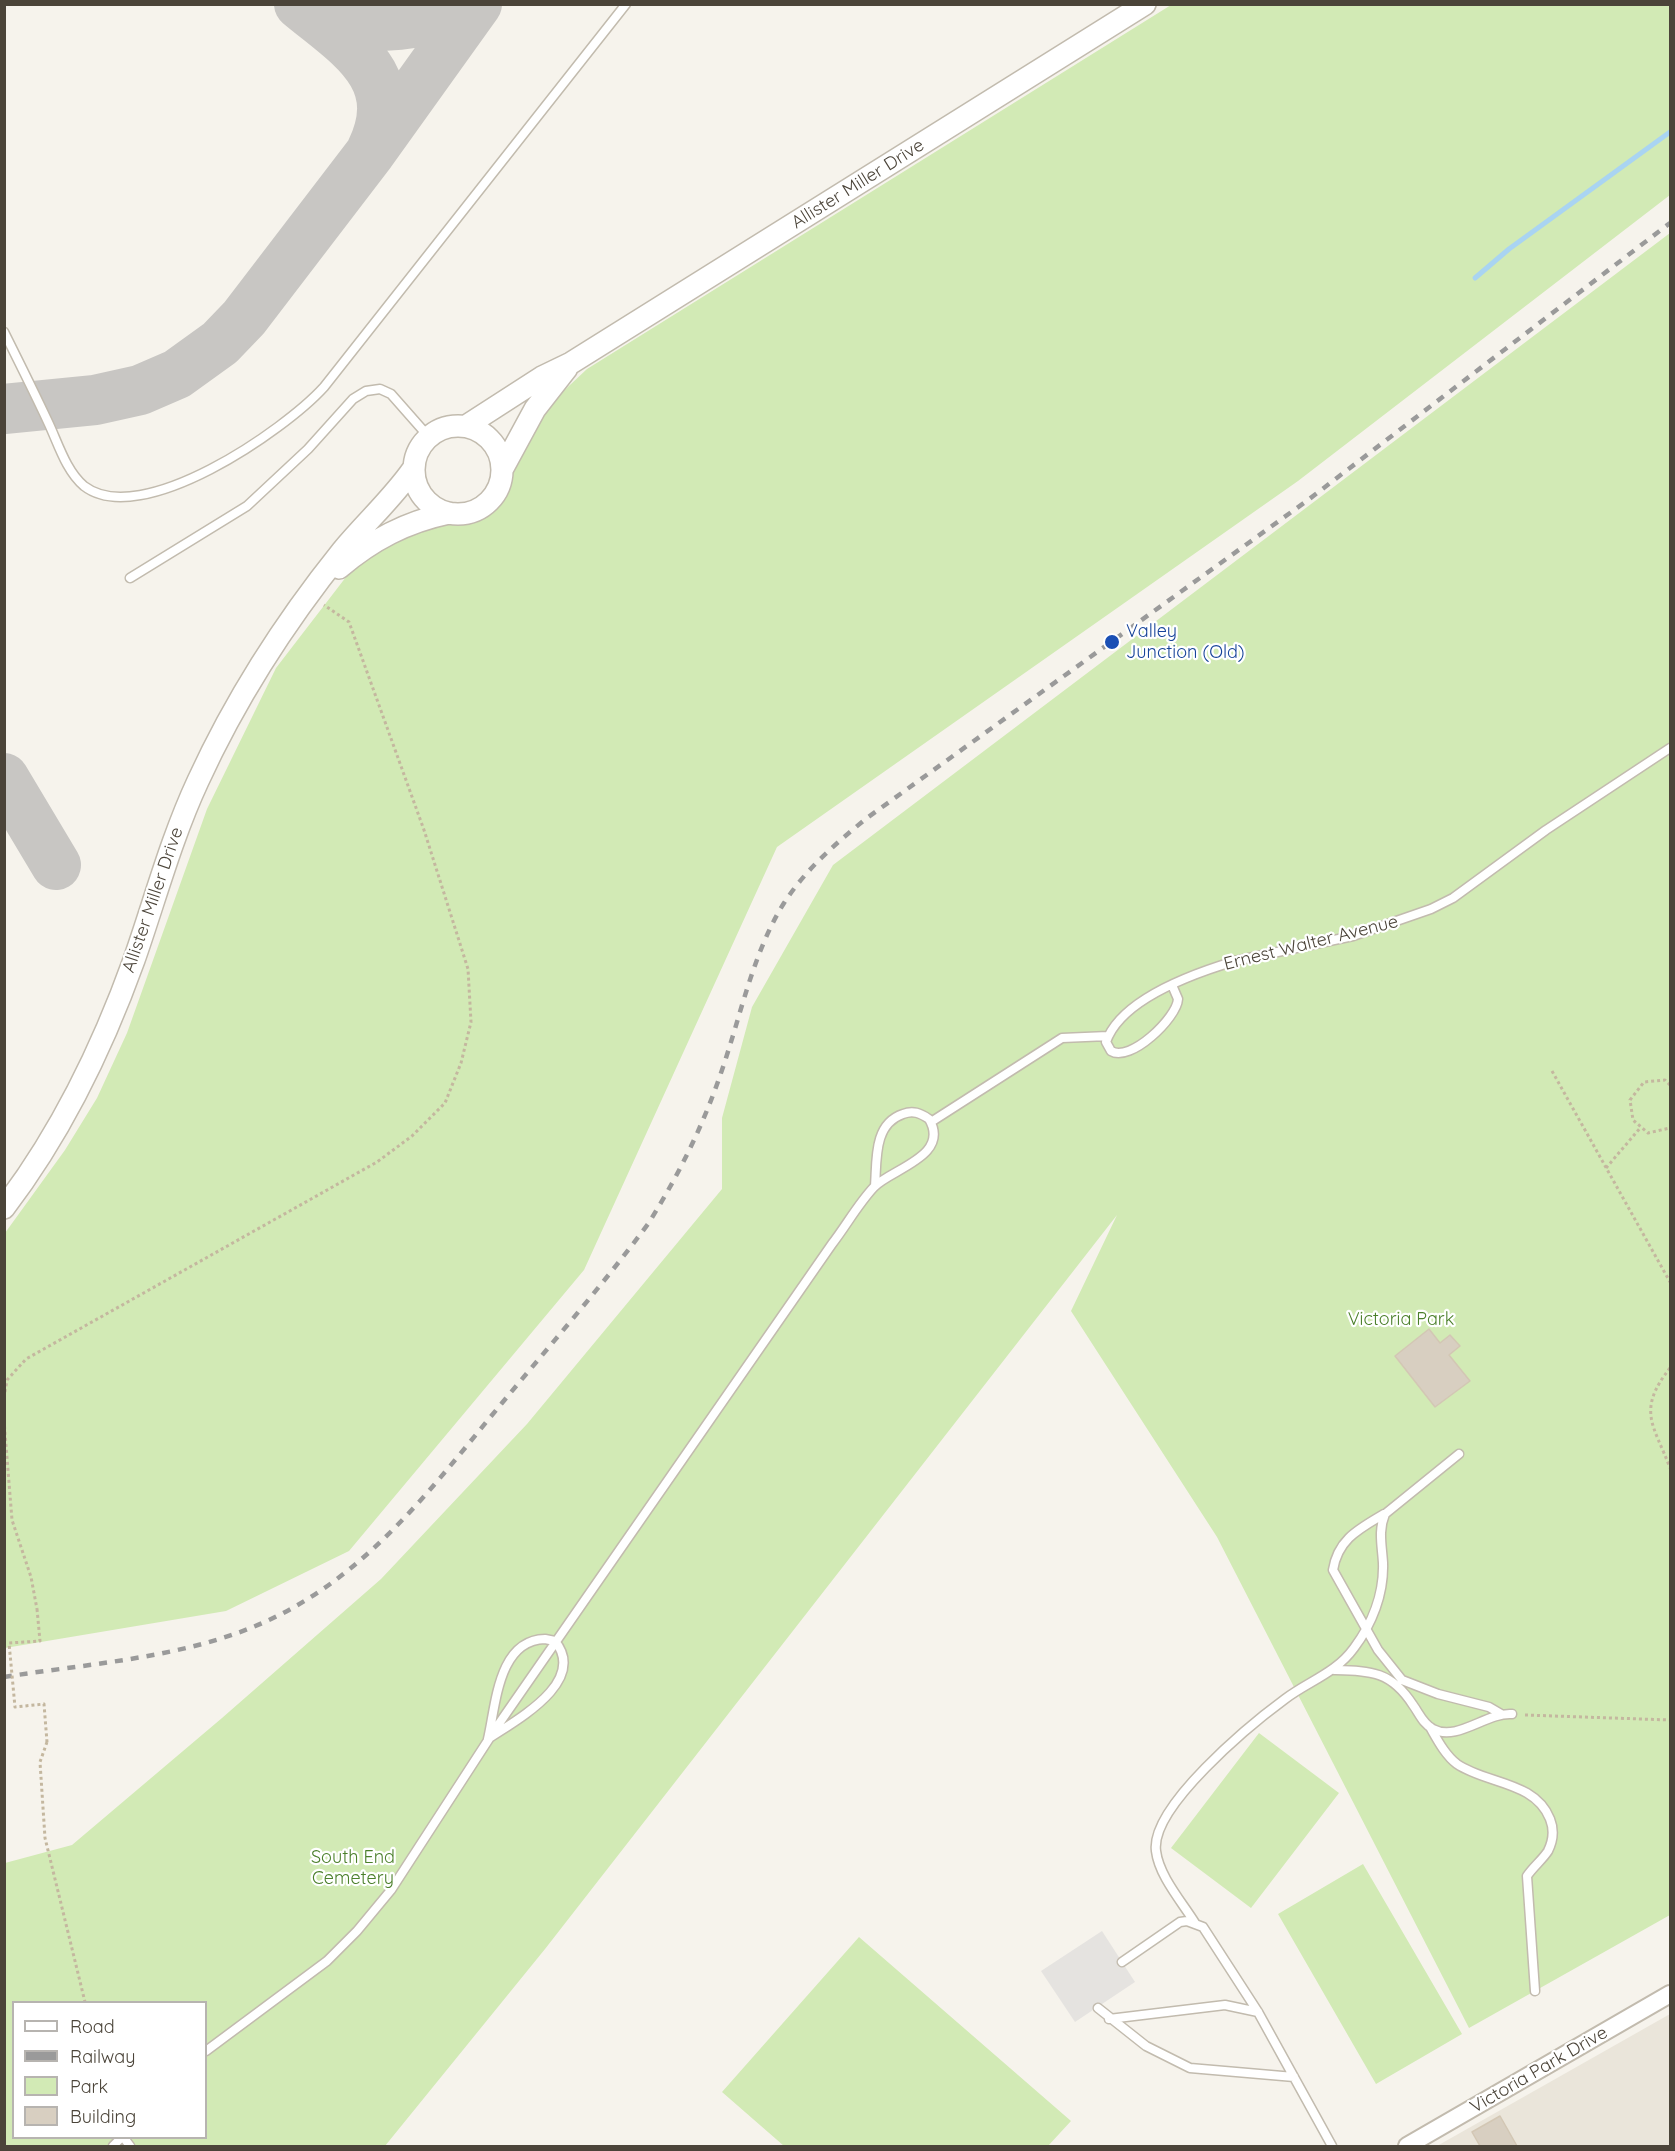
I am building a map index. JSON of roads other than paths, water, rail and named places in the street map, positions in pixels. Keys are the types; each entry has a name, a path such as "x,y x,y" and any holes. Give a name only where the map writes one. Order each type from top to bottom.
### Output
{"street":[{"name":"Allister Miller Drive","path":"466,426 542,377 571,363 1145,4"},
{"name":"Allister Miller Drive","path":"503,468 535,409 571,363"},
{"path":"466,426 487,436 498,450 503,468 499,487 487,504 470,512 449,513 435,508 423,498 416,485 413,469 415,457 428,436 446,427 466,426"},
{"name":"Allister Miller Drive","path":"4,1208 61,1125 97,1052 134,959 175,833 231,712 248,682 341,551 396,492 413,469"},
{"name":"Allister Miller Drive","path":"309,595 351,558 385,534 421,519 449,513"},
{"name":"Victoria Park Drive","path":"1407,2146 1432,2141 1671,1994"}],"lane":[{"path":"4,332 68,464 82,484 101,494 130,497 153,493 200,473 290,420 324,387 626,4"},
{"path":"130,578 248,506 308,449 353,399 366,391 380,389 392,394 428,436"},
{"name":"Ernest Walter Avenue","path":"1107,1038 1116,1024 1134,1008 1172,986 1235,961 1353,936 1431,909 1453,898 1546,830 1671,748"},
{"path":"931,1122 1062,1038 1107,1038 1108,1046 1115,1053 1126,1054 1167,1020 1178,1005 1177,994 1172,986"},
{"path":"207,2050 327,1960 357,1931 404,1873 488,1739 555,1641 739,1375 875,1186 924,1154 933,1134 931,1122 913,1111 892,1120 879,1143 875,1186"},
{"path":"1459,1454 1384,1514 1344,1541 1333,1570 1378,1650 1402,1680 1438,1694 1489,1707 1501,1714"},
{"path":"1195,1923 1157,1859 1156,1841 1159,1826 1172,1807 1205,1770 1257,1720 1288,1697 1334,1670 1354,1648 1367,1628 1382,1588 1383,1566 1379,1528 1384,1514"},
{"path":"533,1641 555,1641 561,1648 564,1662 562,1674 553,1690 534,1709 488,1739 497,1693 509,1659 533,1641"},
{"path":"1334,1670 1380,1674 1404,1692 1439,1743 1458,1764 1532,1795 1549,1816 1553,1833 1551,1843 1547,1852 1527,1876 1535,1991"},
{"path":"1430,1727 1445,1732 1455,1731 1501,1714 1512,1714"},
{"path":"1122,1962 1180,1922 1195,1923 1203,1927 1258,2012 1332,2146"},
{"path":"1109,2019 1225,2005 1258,2012"},
{"path":"1098,2008 1146,2046 1190,2068 1294,2077"}],"waterway":[{"path":"1475,278 1509,249 1670,132"}],"railway":[{"path":"4,1677 139,1658 206,1643 238,1633 305,1601 369,1553 425,1496 595,1292 648,1224 671,1186 709,1106 764,941 784,903 822,857 867,818 1308,500 1670,223"}],"place":[{"name":"Valley Junction (Old)","path":"1112,642"}],"park label":[{"name":"Victoria Park","path":"1401,1320"},
{"name":"South End Cemetery","path":"353,1868"}]}
